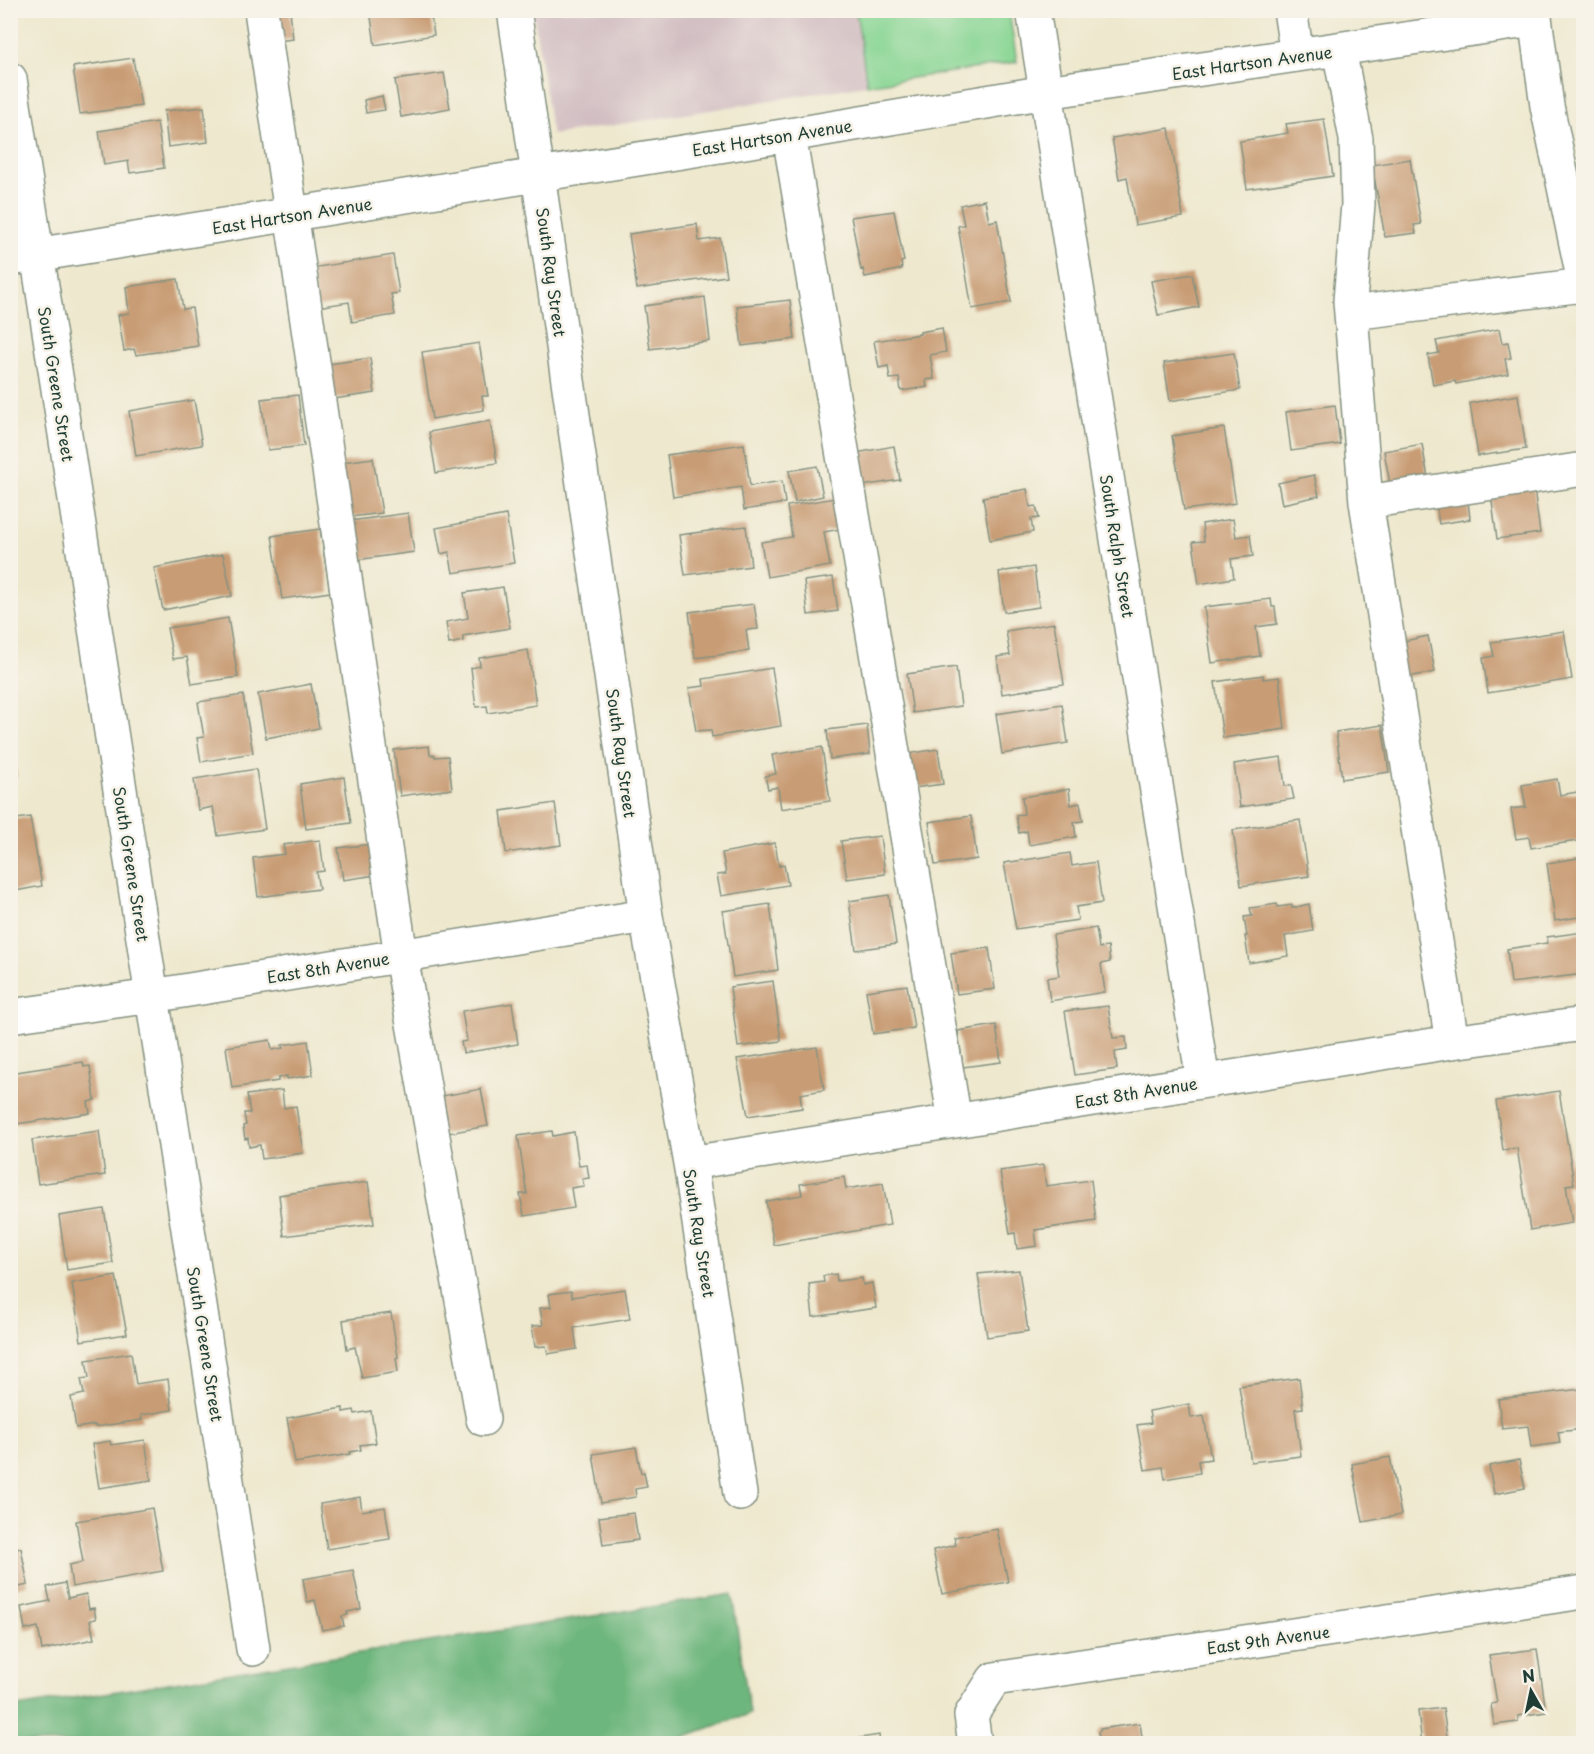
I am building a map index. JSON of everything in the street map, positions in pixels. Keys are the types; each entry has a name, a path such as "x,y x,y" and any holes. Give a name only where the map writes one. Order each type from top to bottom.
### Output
{"street":[{"path":"261,10 401,956 483,1419"},
{"name":"South Ray Street","path":"514,10 646,916 690,1163 740,1494"},
{"name":"South Ralph Street","path":"1034,10 1203,1081"},
{"path":"1290,10 1297,55"},
{"path":"1351,313 1584,284 1580,232 1547,106 1534,15"},
{"name":"East Hartson Avenue","path":"24,257 1046,92 1339,49 1534,15"},
{"path":"1339,49 1356,139 1358,204 1350,301 1366,502 1452,1042"},
{"name":"South Greene Street","path":"10,79 24,257 152,996 253,1649"},
{"path":"789,135 955,1121"},
{"path":"1366,502 1584,469"},
{"name":"East 8th Avenue","path":"10,1016 152,996 646,916"},
{"name":"East 8th Avenue","path":"690,1163 1452,1042 1584,1024"},
{"name":"East 9th Avenue","path":"973,1729 994,1679 1584,1592"}],"shaded area":[{"path":"533,11 856,11 867,85 552,135"}],"green space":[{"path":"856,11 1009,11 1017,62 867,85"},
{"path":"732,1594 750,1714 665,1743 11,1743 11,1708"}],"building":[{"path":"266,10 290,10 293,39 271,42"},
{"path":"370,10 430,10 434,35 375,45"},
{"path":"1108,10 1145,10 1146,12 1108,17"},
{"path":"133,58 141,106 80,114 73,67"},
{"path":"444,73 450,108 401,117 395,80"},
{"path":"382,96 385,110 366,113 364,100"},
{"path":"204,107 208,142 168,147 164,111"},
{"path":"1324,119 1333,176 1247,189 1240,141 1288,133 1286,124"},
{"path":"157,122 164,168 130,173 128,161 104,165 99,131"},
{"path":"1169,128 1183,217 1135,225 1127,177 1119,179 1112,138"},
{"path":"1410,159 1421,224 1414,225 1416,233 1385,237 1372,165"},
{"path":"985,200 989,222 997,220 1011,302 972,309 958,226 964,225 960,205"},
{"path":"894,211 904,261 901,262 902,269 865,277 863,269 861,270 851,217"},
{"path":"697,224 699,241 720,238 726,276 637,289 629,234"},
{"path":"393,255 399,293 391,294 395,315 352,322 349,302 317,307 311,268"},
{"path":"1192,274 1199,307 1158,315 1151,281"},
{"path":"178,279 183,309 192,308 198,346 136,355 134,349 124,351 118,315 129,313 126,287"},
{"path":"705,297 710,341 650,349 644,306"},
{"path":"790,300 795,339 742,346 737,306"},
{"path":"942,328 946,352 930,355 934,379 926,380 927,387 901,391 899,378 890,379 888,366 879,368 874,341"},
{"path":"1499,329 1502,343 1508,342 1511,358 1505,359 1508,374 1456,384 1455,381 1433,385 1428,355 1439,353 1436,341"},
{"path":"479,343 488,396 482,396 484,410 432,419 422,352"},
{"path":"1234,353 1240,390 1170,401 1164,363"},
{"path":"370,358 375,393 327,400 322,365"},
{"path":"298,395 304,446 268,450 261,399"},
{"path":"1518,395 1526,449 1478,456 1470,403"},
{"path":"194,400 202,445 136,456 129,411"},
{"path":"1335,405 1340,444 1291,451 1286,412"},
{"path":"490,421 497,463 436,473 429,432"},
{"path":"1224,428 1236,503 1184,510 1172,436"},
{"path":"744,444 750,486 782,481 785,503 744,510 741,487 673,497 667,455"},
{"path":"1422,444 1428,478 1390,484 1384,451"},
{"path":"894,446 900,480 856,487 850,454"},
{"path":"373,458 382,513 343,518 335,463"},
{"path":"817,466 823,496 795,502 789,471"},
{"path":"1314,475 1319,496 1282,504 1278,483"},
{"path":"1533,481 1540,533 1497,539 1490,486"},
{"path":"1027,489 1030,507 1036,506 1039,518 1031,519 1033,532 990,540 983,497"},
{"path":"1467,493 1470,519 1439,524 1435,498"},
{"path":"835,498 840,529 824,532 830,566 767,577 761,542 792,537 787,506"},
{"path":"408,513 414,552 349,561 343,522"},
{"path":"506,515 514,563 453,573 449,552 441,554 436,528"},
{"path":"1233,519 1236,537 1250,535 1253,556 1231,559 1234,578 1199,584 1193,542 1204,541 1202,524"},
{"path":"746,526 751,566 685,575 679,535"},
{"path":"320,529 330,592 282,599 272,536"},
{"path":"223,554 232,596 163,610 154,568"},
{"path":"1034,567 1039,607 1004,612 999,572"},
{"path":"833,577 838,611 808,615 804,581"},
{"path":"503,587 510,628 463,636 463,641 449,644 446,622 468,618 464,593"},
{"path":"1271,599 1272,607 1275,607 1277,624 1256,627 1260,656 1212,663 1204,607"},
{"path":"754,604 758,629 746,630 749,651 695,658 689,612"},
{"path":"228,618 238,677 192,684 187,657 173,659 167,628"},
{"path":"1054,623 1064,684 1002,694 997,657 1010,655 1006,631"},
{"path":"1564,631 1572,679 1488,693 1483,658 1494,656 1491,642"},
{"path":"1428,636 1435,672 1397,679 1390,644"},
{"path":"528,650 536,705 488,713 487,706 476,707 471,668 480,666 479,658"},
{"path":"956,667 961,706 913,713 907,674"},
{"path":"772,668 781,726 712,737 711,730 696,731 689,688 704,686 703,679"},
{"path":"1263,675 1263,679 1279,677 1285,729 1223,738 1215,682"},
{"path":"311,684 319,728 266,738 258,694"},
{"path":"243,695 253,753 201,762 197,738 204,737 198,702"},
{"path":"1062,704 1068,743 1002,754 996,714"},
{"path":"867,725 870,754 830,759 827,730"},
{"path":"1382,725 1389,772 1342,779 1336,732"},
{"path":"12,739 17,777 10,778 10,740"},
{"path":"429,746 430,755 448,756 452,789 400,796 394,750"},
{"path":"822,747 830,801 781,809 778,787 768,789 765,776 776,774 772,755"},
{"path":"938,749 943,784 906,789 901,755"},
{"path":"1281,757 1285,786 1291,785 1294,799 1240,807 1234,764"},
{"path":"256,769 265,829 218,836 213,807 198,810 194,779"},
{"path":"344,777 351,823 306,829 300,784"},
{"path":"1557,779 1560,795 1584,791 1584,840 1531,848 1529,837 1516,839 1511,809 1526,807 1522,785"},
{"path":"1069,789 1071,805 1080,803 1083,821 1074,822 1076,837 1029,845 1027,831 1019,833 1016,815 1024,814 1022,797"},
{"path":"555,803 561,845 506,853 501,811"},
{"path":"971,816 977,859 935,865 929,822"},
{"path":"30,817 42,886 10,892 10,820"},
{"path":"1300,820 1309,876 1241,886 1233,830"},
{"path":"880,836 885,874 847,879 841,841"},
{"path":"320,840 324,871 316,872 319,889 258,897 253,858 285,854 283,845"},
{"path":"775,843 779,866 784,865 788,885 721,896 717,875 726,874 722,853"},
{"path":"372,844 376,875 343,880 338,848"},
{"path":"1070,853 1072,866 1096,862 1102,903 1076,907 1078,920 1016,929 1004,863"},
{"path":"1584,857 1584,916 1555,921 1547,863"},
{"path":"889,895 896,944 856,950 849,901"},
{"path":"770,904 778,970 733,977 723,911"},
{"path":"1277,904 1278,907 1292,905 1292,908 1309,904 1313,931 1285,936 1288,956 1249,963 1244,917 1252,916 1250,908"},
{"path":"1096,928 1099,948 1108,947 1110,962 1101,964 1105,992 1050,1001 1047,978 1059,976 1053,935"},
{"path":"1584,932 1584,974 1511,983 1507,949 1547,943 1547,937"},
{"path":"989,948 995,989 957,994 951,953"},
{"path":"773,981 781,1041 738,1047 730,987"},
{"path":"907,985 914,1028 873,1034 866,991"},
{"path":"512,1003 518,1044 463,1053 461,1042 467,1041 462,1011"},
{"path":"1108,1006 1113,1038 1126,1037 1127,1050 1115,1052 1117,1069 1075,1075 1065,1011"},
{"path":"996,1025 1001,1062 963,1067 958,1031"},
{"path":"270,1040 272,1050 283,1048 282,1045 308,1041 313,1075 287,1079 287,1076 278,1078 278,1081 232,1088 226,1047"},
{"path":"817,1047 824,1090 800,1094 802,1108 748,1116 737,1059"},
{"path":"83,1062 84,1067 90,1066 95,1100 88,1102 90,1113 10,1125 10,1073"},
{"path":"481,1089 488,1126 437,1135 431,1098"},
{"path":"282,1090 284,1108 296,1106 303,1153 262,1159 260,1145 249,1147 248,1138 245,1139 244,1113 250,1113 247,1095"},
{"path":"1559,1091 1574,1184 1566,1185 1572,1223 1530,1230 1517,1148 1503,1150 1496,1101"},
{"path":"99,1131 105,1175 38,1184 32,1140"},
{"path":"552,1131 553,1136 574,1132 579,1166 587,1165 589,1178 582,1179 584,1186 571,1188 574,1208 524,1216 520,1194 527,1194 518,1136"},
{"path":"1043,1165 1046,1186 1091,1180 1096,1221 1035,1230 1037,1246 1017,1249 1015,1233 1010,1234 1000,1171"},
{"path":"844,1177 846,1189 883,1183 890,1225 774,1245 766,1201 802,1195 800,1184"},
{"path":"368,1182 374,1224 284,1236 279,1195"},
{"path":"104,1209 113,1263 67,1270 59,1216"},
{"path":"1019,1270 1028,1331 987,1337 978,1274"},
{"path":"836,1274 837,1281 862,1278 863,1285 872,1283 876,1308 813,1317 809,1284 824,1282 823,1276"},
{"path":"116,1276 127,1334 81,1341 72,1283"},
{"path":"625,1289 630,1319 574,1328 577,1349 548,1354 546,1346 535,1347 532,1326 543,1325 540,1308 551,1307 549,1294 571,1291 572,1297"},
{"path":"391,1313 398,1372 362,1378 355,1347 347,1349 343,1320"},
{"path":"131,1353 136,1384 168,1379 172,1410 141,1415 142,1420 76,1428 71,1397 84,1394 81,1379 89,1378 86,1360"},
{"path":"1299,1378 1303,1408 1295,1409 1301,1456 1251,1462 1239,1386"},
{"path":"1581,1389 1584,1429 1558,1432 1560,1443 1531,1447 1528,1426 1502,1429 1498,1399"},
{"path":"1189,1404 1191,1418 1204,1416 1211,1459 1198,1461 1200,1473 1165,1479 1163,1467 1145,1470 1137,1425 1151,1423 1149,1411"},
{"path":"343,1408 343,1412 354,1410 355,1414 371,1411 376,1443 360,1445 361,1450 350,1452 350,1454 295,1463 287,1418"},
{"path":"145,1440 151,1480 99,1488 92,1444 110,1441 111,1445"},
{"path":"636,1447 641,1473 644,1472 647,1487 635,1489 636,1497 601,1503 593,1454"},
{"path":"1390,1457 1401,1515 1363,1522 1352,1464"},
{"path":"1519,1460 1525,1488 1494,1494 1489,1466"},
{"path":"360,1497 362,1511 385,1507 390,1539 327,1549 320,1504"},
{"path":"152,1508 163,1571 72,1587 69,1565 83,1562 76,1521"},
{"path":"634,1513 638,1540 603,1545 599,1517"},
{"path":"997,1529 1008,1582 942,1594 933,1550 956,1545 954,1537"},
{"path":"21,1548 28,1585 10,1589 10,1550"},
{"path":"353,1570 361,1609 347,1612 348,1615 342,1616 344,1626 322,1630 315,1600 307,1602 303,1579"},
{"path":"65,1583 68,1598 86,1594 89,1609 94,1608 96,1619 90,1620 94,1639 42,1650 38,1627 25,1630 21,1607 50,1601 47,1587"},
{"path":"1537,1649 1546,1712 1518,1716 1518,1722 1494,1725 1491,1704 1497,1703 1489,1655"},
{"path":"1443,1708 1448,1744 1422,1744 1418,1711"},
{"path":"1140,1723 1143,1744 1100,1744 1098,1732 1100,1729"},
{"path":"879,1735 880,1744 836,1744 836,1742"}]}
